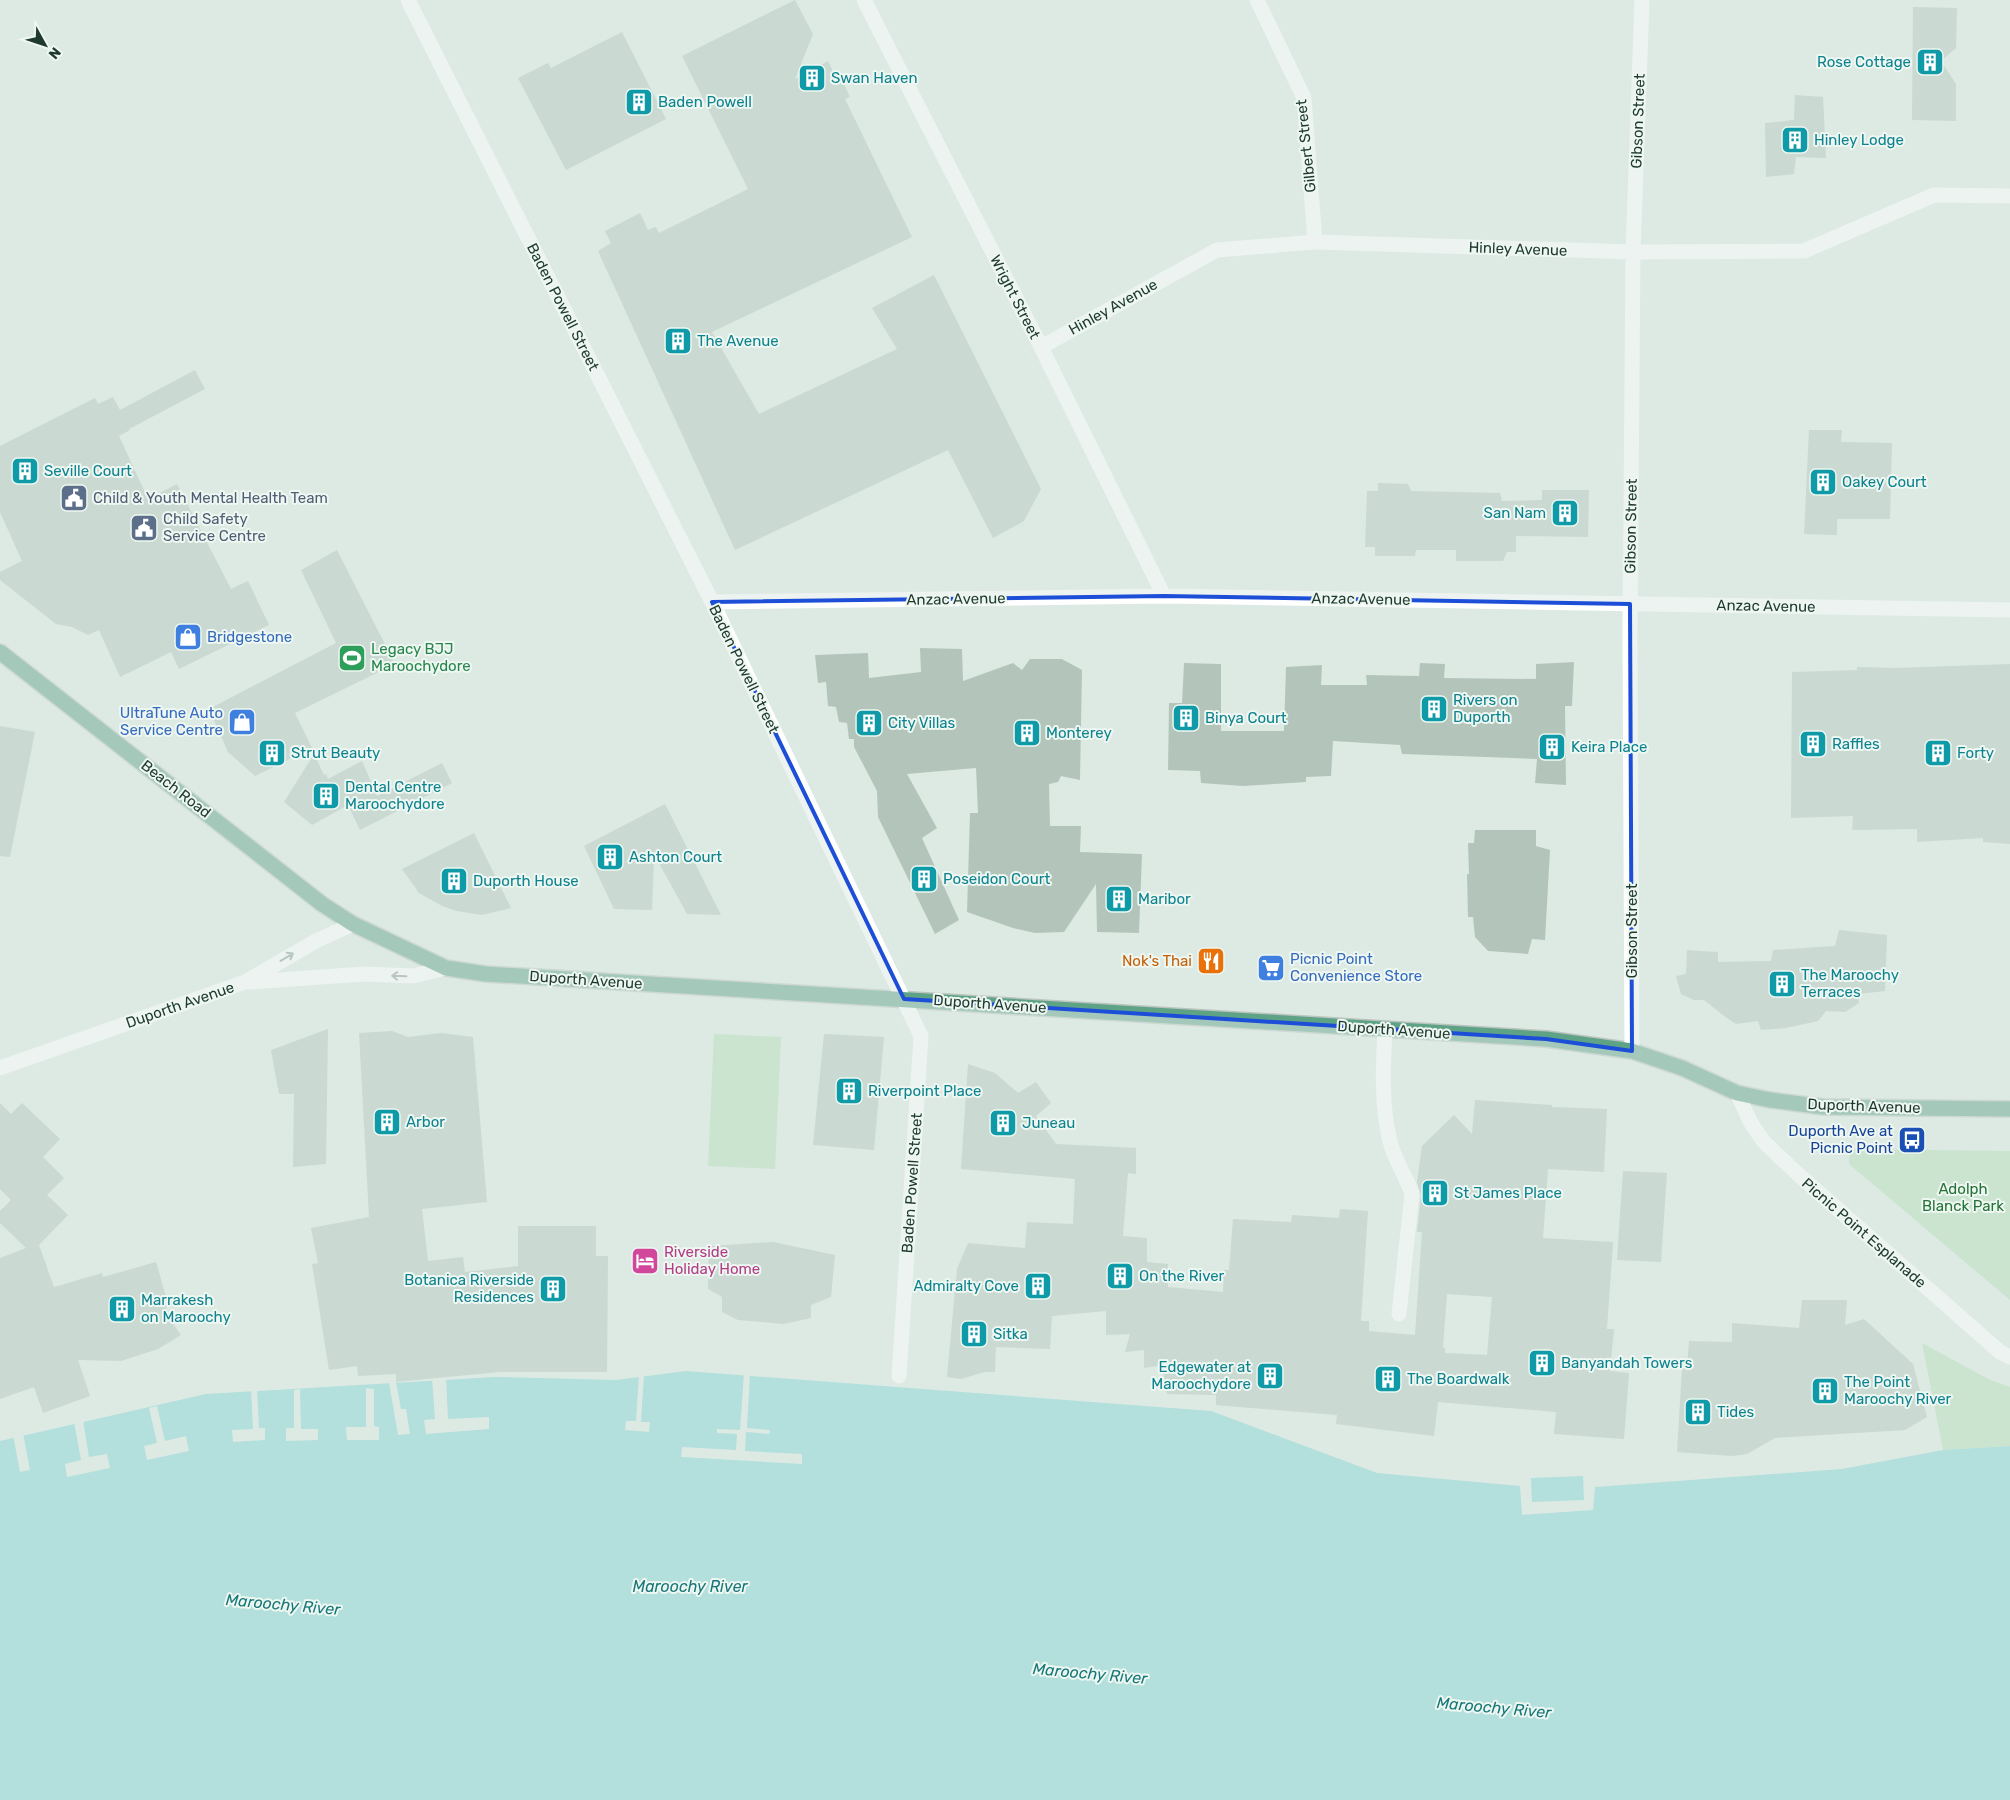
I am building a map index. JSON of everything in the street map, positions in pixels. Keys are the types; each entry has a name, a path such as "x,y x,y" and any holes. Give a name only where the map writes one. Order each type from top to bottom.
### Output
{"main road":[{"name":"Beach Road","path":"0,652 322,904 353,924"},
{"name":"Duporth Avenue","path":"353,924 446,968 486,974 1546,1039 1632,1052 1682,1068 1737,1092 1770,1100 1824,1107 2010,1109"}],"street":[{"name":"Baden Powell Street","path":"408,0 712,602 921,1036 899,1376"},
{"name":"Wright Street","path":"864,0 1041,347 1164,596"},
{"name":"Gilbert Street","path":"1257,0 1304,98 1315,242"},
{"name":"Gibson Street","path":"1632,1052 1630,604 1633,252 1642,0"},
{"name":"Hinley Avenue","path":"1041,347 1217,250 1315,242 1633,252 1804,251 1934,195 2010,196"},
{"name":"Anzac Avenue","path":"712,602 1164,596 2010,610"},
{"name":"Duporth Avenue","path":"0,1068 245,982 316,941 353,924"},
{"path":"245,982 364,974 413,976 446,968"},
{"path":"1385,1029 1383,1064 1385,1116 1390,1142 1412,1194 1399,1314"},
{"name":"Picnic Point Esplanade","path":"1737,1092 1751,1123 1764,1142 1806,1182 2000,1352 2010,1356"}],"highlighted area":[{"path":"1164,596 1630,604 1632,1051 1546,1039 904,999 712,602"}],"green space":[{"path":"714,1034 781,1037 775,1169 708,1166"},
{"name":"Adolph Blanck Park","path":"1850,1149 2010,1151 2010,1300 1849,1164"},
{"path":"1922,1343 1990,1380 2010,1387 2010,1446 1943,1450"}],"water":[{"name":"Maroochy River","path":"686,1371 1211,1411 1377,1473 1520,1486 1522,1515 1593,1510 1595,1487 1842,1469 1943,1450 2010,1446 2010,1800 0,1800 0,1441 206,1394 495,1377 616,1380"},
{"path":"1583,1476 1584,1500 1532,1502 1531,1478"}],"pier":[{"path":"744,1373 750,1374 747,1428 770,1430 769,1434 746,1432 745,1451 802,1454 802,1464 681,1457 682,1447 736,1450 737,1434 717,1433 717,1429 740,1430"},
{"path":"639,1374 644,1374 641,1422 650,1422 649,1432 625,1430 626,1421 636,1421"},
{"path":"446,1377 448,1419 489,1417 489,1429 426,1434 424,1420 435,1419 432,1378"},
{"path":"396,1382 401,1409 406,1409 410,1434 398,1435 389,1383"},
{"path":"366,1388 374,1389 374,1426 379,1427 379,1440 347,1440 346,1427 366,1427"},
{"path":"251,1389 257,1389 259,1428 265,1428 265,1440 233,1442 232,1430 253,1429"},
{"path":"300,1389 301,1429 318,1429 318,1440 286,1441 286,1428 294,1428 294,1390"},
{"path":"157,1406 165,1441 186,1436 189,1451 147,1460 144,1446 157,1443 149,1408"},
{"path":"83,1420 89,1457 107,1454 110,1468 67,1477 65,1464 81,1460 74,1422"},
{"path":"23,1433 30,1470 20,1472 13,1435"}],"building":[{"name":"The Avenue","path":"795,0 813,34 795,79 828,61 836,78 840,76 850,97 845,99 912,237 712,332 759,414 897,349 872,308 934,275 1041,489 1024,521 993,538 948,450 735,550 598,251 611,243 605,231 640,213 648,230 656,227 659,233 748,189 682,56"},
{"name":"Rose Cottage","path":"1913,7 1957,8 1956,48 1941,61 1956,84 1956,121 1912,120"},
{"name":"Baden Powell","path":"622,32 666,119 566,170 518,78 548,63 551,68"},
{"name":"Hinley Lodge","path":"1795,95 1823,97 1826,158 1796,157 1794,174 1766,177 1765,123 1794,120"},
{"path":"195,370 205,389 119,436 148,499 177,484 231,589 248,581 269,625 179,669 171,652 120,677 99,630 88,635 72,627 56,624 0,580 0,572 22,561 0,512 0,446 95,398 98,404 113,397 120,410"},
{"path":"1809,430 1842,430 1841,442 1892,443 1890,519 1837,519 1837,535 1804,534"},
{"path":"1378,483 1408,484 1411,491 1500,493 1502,501 1542,500 1542,490 1589,490 1588,537 1516,536 1516,552 1507,552 1503,561 1456,561 1456,550 1416,550 1415,556 1375,556 1375,547 1365,547 1367,491 1378,491"},
{"path":"337,550 395,664 295,713 312,748 255,776 228,752 209,709 336,643 301,570"},
{"path":"920,648 962,649 963,681 1013,663 1022,670 1030,659 1062,659 1082,670 1080,780 1061,776 1058,782 1049,784 1050,826 1081,826 1080,852 1142,854 1139,933 1097,932 1096,884 1064,932 1035,933 1013,928 967,912 970,813 978,813 976,768 907,774 937,828 922,838 959,920 935,934 878,817 877,791 854,747 854,739 849,739 847,723 839,722 836,707 828,706 826,682 818,683 815,655 868,653 869,678 921,672"},
{"path":"1574,662 1572,706 1565,706 1566,785 1535,783 1537,759 1402,754 1400,745 1333,741 1331,776 1306,777 1306,782 1243,786 1201,783 1200,771 1168,770 1169,703 1182,703 1184,663 1221,664 1221,731 1284,731 1286,667 1322,665 1321,685 1367,685 1366,675 1419,676 1420,663 1445,664 1444,678 1536,679 1536,664"},
{"path":"2010,664 2010,844 1983,842 1983,838 1917,842 1917,829 1852,830 1853,816 1791,818 1792,672 1857,670 1857,667 1896,668"},
{"path":"0,726 35,732 10,857 0,856"},
{"path":"314,754 324,775 326,774 328,779 362,761 377,796 442,763 452,783 360,830 348,805 312,825 284,802"},
{"name":"Ashton Court","path":"665,804 721,915 687,914 654,854 652,910 614,909 584,846"},
{"path":"1475,830 1536,830 1536,846 1550,850 1545,940 1532,939 1528,954 1488,951 1475,937 1473,917 1468,917 1467,874 1469,874 1468,843 1474,843"},
{"name":"Duporth House","path":"474,833 511,908 482,915 457,911 442,906 419,893 402,869"},
{"name":"The Maroochy Terraces","path":"1839,930 1887,935 1885,991 1858,994 1859,1003 1845,1012 1826,1011 1818,1021 1786,1028 1761,1030 1758,1021 1736,1024 1704,1000 1694,1000 1681,994 1676,976 1686,974 1687,950 1718,952 1718,962 1771,961 1773,950 1835,946"},
{"path":"328,1029 326,1164 293,1167 294,1094 279,1094 271,1050"},
{"path":"392,1031 408,1037 441,1033 473,1037 487,1202 422,1209 428,1261 463,1257 465,1272 518,1266 518,1226 596,1226 596,1256 608,1256 607,1372 499,1372 396,1382 396,1374 358,1376 357,1366 329,1370 312,1264 318,1263 311,1228 369,1217 359,1033"},
{"name":"Riverpoint Place","path":"824,1034 884,1037 874,1150 813,1145"},
{"path":"968,1064 995,1073 1018,1093 1036,1082 1051,1103 1036,1116 1056,1144 1136,1148 1136,1174 1128,1173 1123,1236 1147,1238 1147,1262 1168,1264 1168,1287 1223,1292 1224,1270 1229,1270 1233,1219 1291,1222 1292,1215 1339,1218 1340,1209 1368,1211 1361,1321 1369,1321 1369,1331 1415,1335 1422,1232 1417,1232 1421,1195 1417,1182 1422,1146 1454,1115 1472,1134 1475,1100 1552,1105 1552,1107 1607,1109 1604,1172 1548,1169 1543,1238 1613,1242 1607,1329 1614,1329 1610,1371 1629,1373 1624,1439 1554,1434 1556,1412 1438,1402 1434,1436 1336,1424 1337,1415 1216,1405 1216,1395 1167,1394 1162,1365 1144,1368 1144,1350 1125,1352 1130,1334 1106,1335 1106,1311 1052,1316 1050,1349 996,1347 995,1372 984,1372 961,1379 947,1377 957,1269 968,1243 1025,1248 1027,1222 1073,1224 1075,1179 961,1169","holes":["1447,1294 1492,1297 1487,1355 1445,1353 1445,1348 1443,1348"]},
{"path":"0,1103 11,1114 22,1103 60,1139 43,1157 64,1178 47,1195 68,1215 39,1245 54,1287 102,1273 103,1277 156,1262 167,1300 166,1314 181,1335 158,1349 121,1361 78,1360 90,1396 43,1413 34,1387 0,1399 0,1258 26,1248 0,1223 0,1211 11,1200 0,1189"},
{"path":"1623,1171 1667,1173 1661,1262 1617,1260"},
{"path":"773,1242 835,1255 831,1297 811,1305 811,1318 784,1324 738,1320 722,1312 722,1297 708,1289 709,1246"},
{"name":"The Point Maroochy River","path":"1802,1300 1847,1300 1845,1325 1864,1319 1913,1364 1927,1417 1905,1430 1775,1438 1747,1454 1733,1456 1677,1452 1682,1368 1687,1368 1689,1341 1732,1342 1732,1323 1799,1328"}],"place":[{"name":"Rose Cottage","path":"1930,62"},
{"name":"Swan Haven","path":"812,78"},
{"name":"Baden Powell","path":"639,102"},
{"name":"Hinley Lodge","path":"1795,140"},
{"name":"The Avenue","path":"678,341"},
{"name":"Seville Court","path":"25,471"},
{"name":"Oakey Court","path":"1823,482"},
{"name":"Child & Youth Mental Health Team","path":"74,498"},
{"name":"San Nam","path":"1565,513"},
{"name":"Child Safety Service Centre","path":"144,528"},
{"name":"Bridgestone","path":"188,637"},
{"name":"Legacy BJJ Maroochydore","path":"352,658"},
{"name":"Rivers on Duporth","path":"1434,709"},
{"name":"Binya Court","path":"1186,718"},
{"name":"UltraTune Auto Service Centre","path":"242,722"},
{"name":"City Villas","path":"869,723"},
{"name":"Monterey","path":"1027,733"},
{"name":"Raffles","path":"1813,744"},
{"name":"Keira Place","path":"1552,747"},
{"name":"Strut Beauty","path":"272,753"},
{"name":"Forty","path":"1938,753"},
{"name":"Dental Centre Maroochydore","path":"326,796"},
{"name":"Ashton Court","path":"610,857"},
{"name":"Poseidon Court","path":"924,879"},
{"name":"Duporth House","path":"454,881"},
{"name":"Maribor","path":"1119,899"},
{"name":"Nok's Thai","path":"1211,961"},
{"name":"Picnic Point Convenience Store","path":"1271,968"},
{"name":"The Maroochy Terraces","path":"1782,984"},
{"name":"Riverpoint Place","path":"849,1091"},
{"name":"Arbor","path":"387,1122"},
{"name":"Juneau","path":"1003,1123"},
{"name":"Duporth Ave at Picnic Point","path":"1912,1140"},
{"name":"St James Place","path":"1435,1193"},
{"name":"Riverside Holiday Home","path":"645,1261"},
{"name":"On the River","path":"1120,1276"},
{"name":"Admiralty Cove","path":"1038,1286"},
{"name":"Botanica Riverside Residences","path":"553,1289"},
{"name":"Marrakesh on Maroochy","path":"122,1309"},
{"name":"Sitka","path":"974,1334"},
{"name":"Banyandah Towers","path":"1542,1363"},
{"name":"Edgewater at Maroochydore","path":"1270,1376"},
{"name":"The Boardwalk","path":"1388,1379"},
{"name":"The Point Maroochy River","path":"1825,1391"},
{"name":"Tides","path":"1698,1412"}]}
